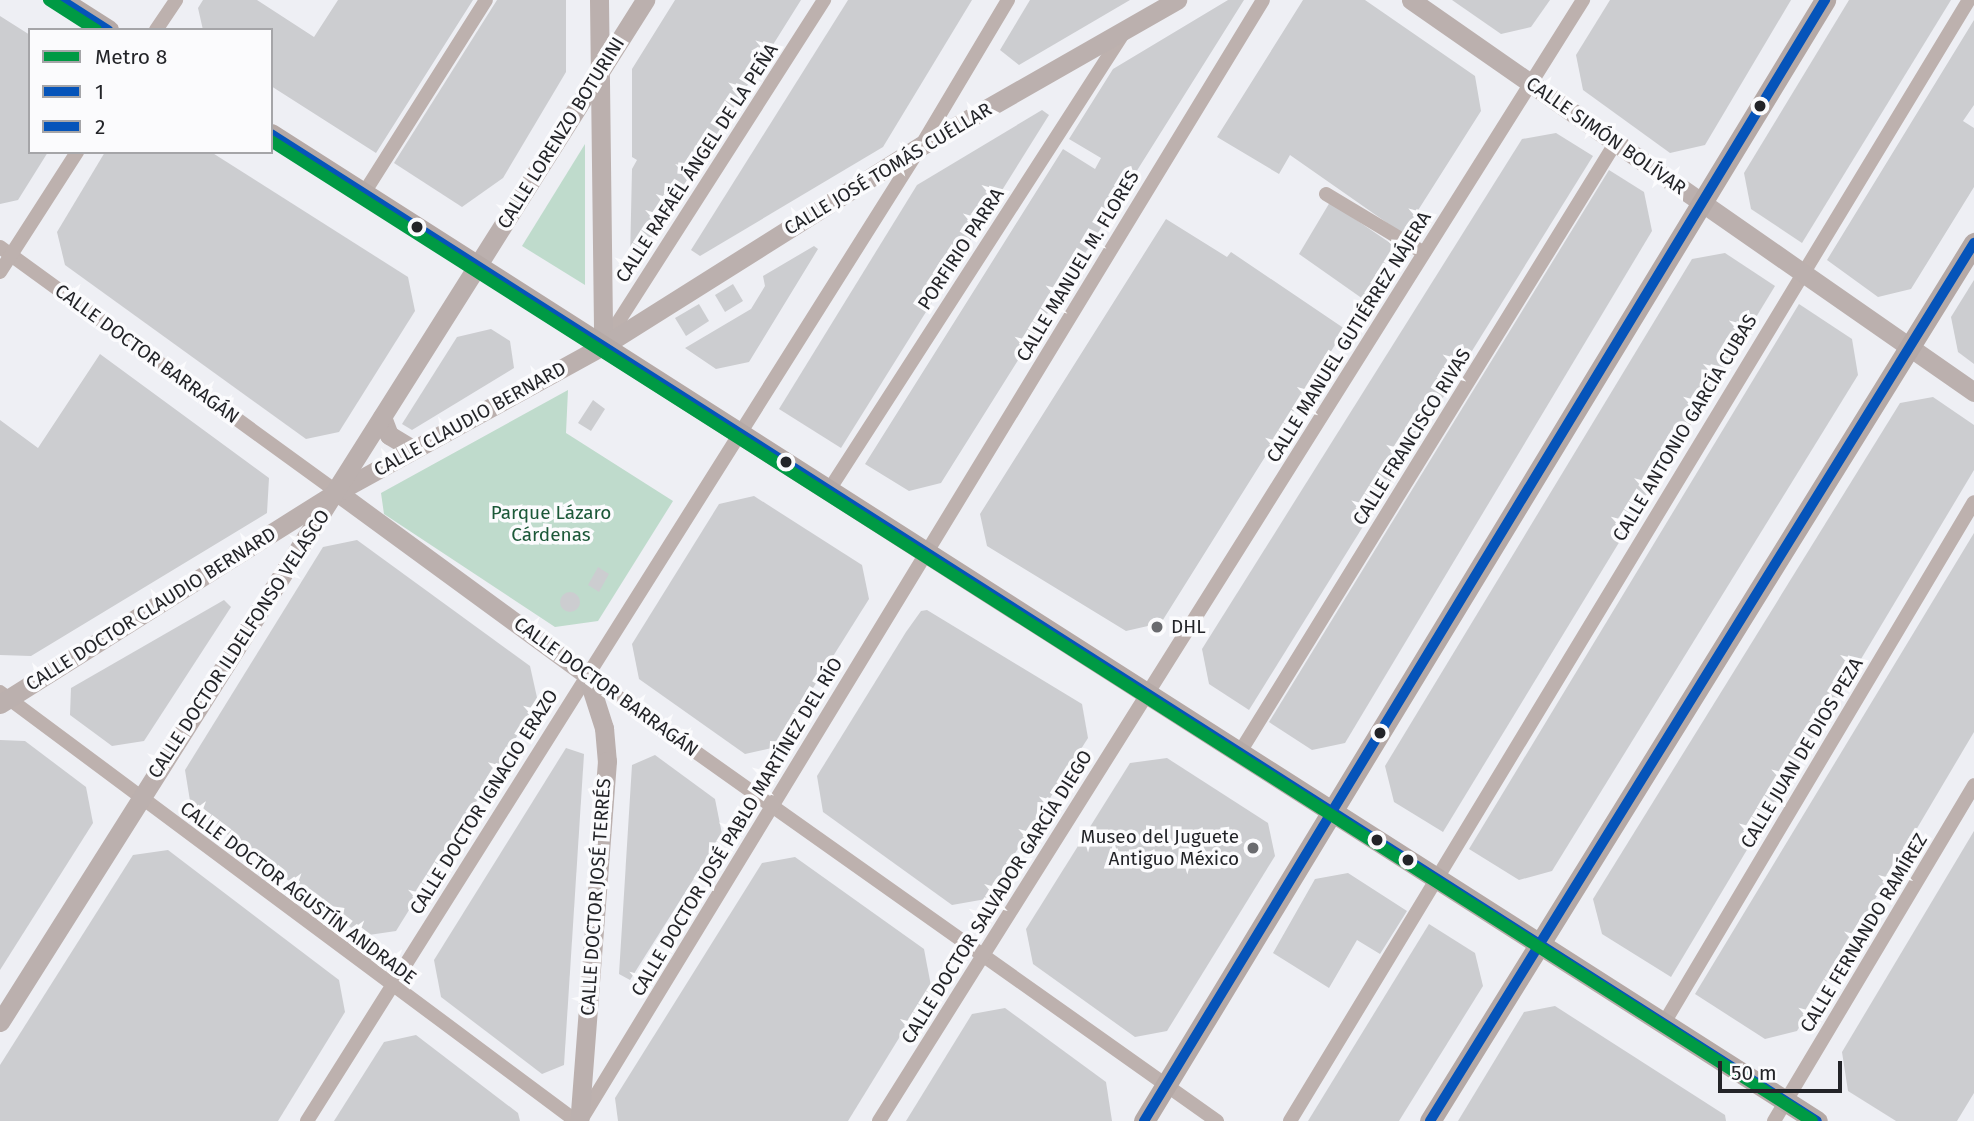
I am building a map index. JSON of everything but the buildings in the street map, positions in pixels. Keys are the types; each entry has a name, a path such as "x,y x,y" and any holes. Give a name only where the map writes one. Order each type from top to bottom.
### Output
{"main road":[{"path":"61,0 104,28"},
{"path":"1144,1121 1825,0"},
{"path":"273,135 1817,1121"},
{"path":"1430,1121 1974,243"}],"street":[{"path":"157,28 176,0"},
{"path":"364,193 486,0"},
{"path":"599,0 603,346"},
{"name":"CALLE LORENZO BOTURINI","path":"477,266 645,0"},
{"name":"CALLE RAFAÉL ÁNGEL DE LA PEÑA","path":"603,346 824,0"},
{"name":"CALLE DOCTOR IGNACIO ERAZO","path":"307,1121 741,434 921,146 1008,0"},
{"name":"CALLE JOSÉ TOMÁS CUÉLLAR","path":"603,346 921,146 1177,0"},
{"name":"CALLE MANUEL M. FLORES","path":"926,552 1263,0"},
{"name":"CALLE SIMÓN BOLÍVAR","path":"1411,0 1974,392"},
{"name":"CALLE MANUEL GUTIÉRREZ NÁJERA","path":"1149,694 1583,0"},
{"name":"CALLE ANTONIO GARCÍA CUBAS","path":"1290,1121 1801,272 1969,0"},
{"name":"PORFIRIO PARRA","path":"829,490 1126,29"},
{"name":"CALLE FRANCISCO RIVAS","path":"1240,752 1616,142"},
{"path":"0,272 5,251 76,154"},
{"path":"1326,194 1424,253"},
{"name":"CALLE DOCTOR BARRAGÁN","path":"5,251 587,675 1217,1121"},
{"name":"CALLE DOCTOR ILDELFONSO VELASCO","path":"0,1021 139,797 337,492 477,266"},
{"name":"CALLE CLAUDIO BERNARD","path":"337,492 603,346"},
{"path":"382,417 389,435 412,449"},
{"name":"CALLE DOCTOR CLAUDIO BERNARD","path":"3,698 337,492"},
{"name":"CALLE JUAN DE DIOS PEZA","path":"1664,1023 1974,502"},
{"name":"CALLE DOCTOR JOSÉ PABLO MARTÍNEZ DEL RÍO","path":"578,1121 926,552"},
{"name":"CALLE DOCTOR JOSÉ TERRÉS","path":"578,1121 607,761 604,728 587,675"},
{"name":"CALLE DOCTOR SALVADOR GARCÍA DIEGO","path":"879,1121 1149,694"},
{"name":"CALLE DOCTOR AGUSTÍN ANDRADE","path":"3,698 390,987 578,1121"},
{"name":"CALLE FERNANDO RAMÍREZ","path":"1774,1121 1974,785"}],"green space":[{"path":"585,144 585,285 522,246"},
{"name":"Parque Lázaro Cárdenas","path":"568,390 566,433 673,501 598,621 555,627 384,514 381,493"}],"metro line":[{"name":"8","path":"49,0 93,28"},
{"name":"8","path":"273,142 1812,1121"}],"transit line":[{"name":"1","path":"61,0 105,28"},
{"name":"2","path":"1144,1121 1825,0"},
{"name":"1","path":"273,135 1817,1121"},
{"name":"2","path":"1430,1121 1974,243"}],"place":[{"name":"DHL","path":"1157,627"},
{"name":"Museo del Juguete Antiguo México","path":"1253,848"}]}
